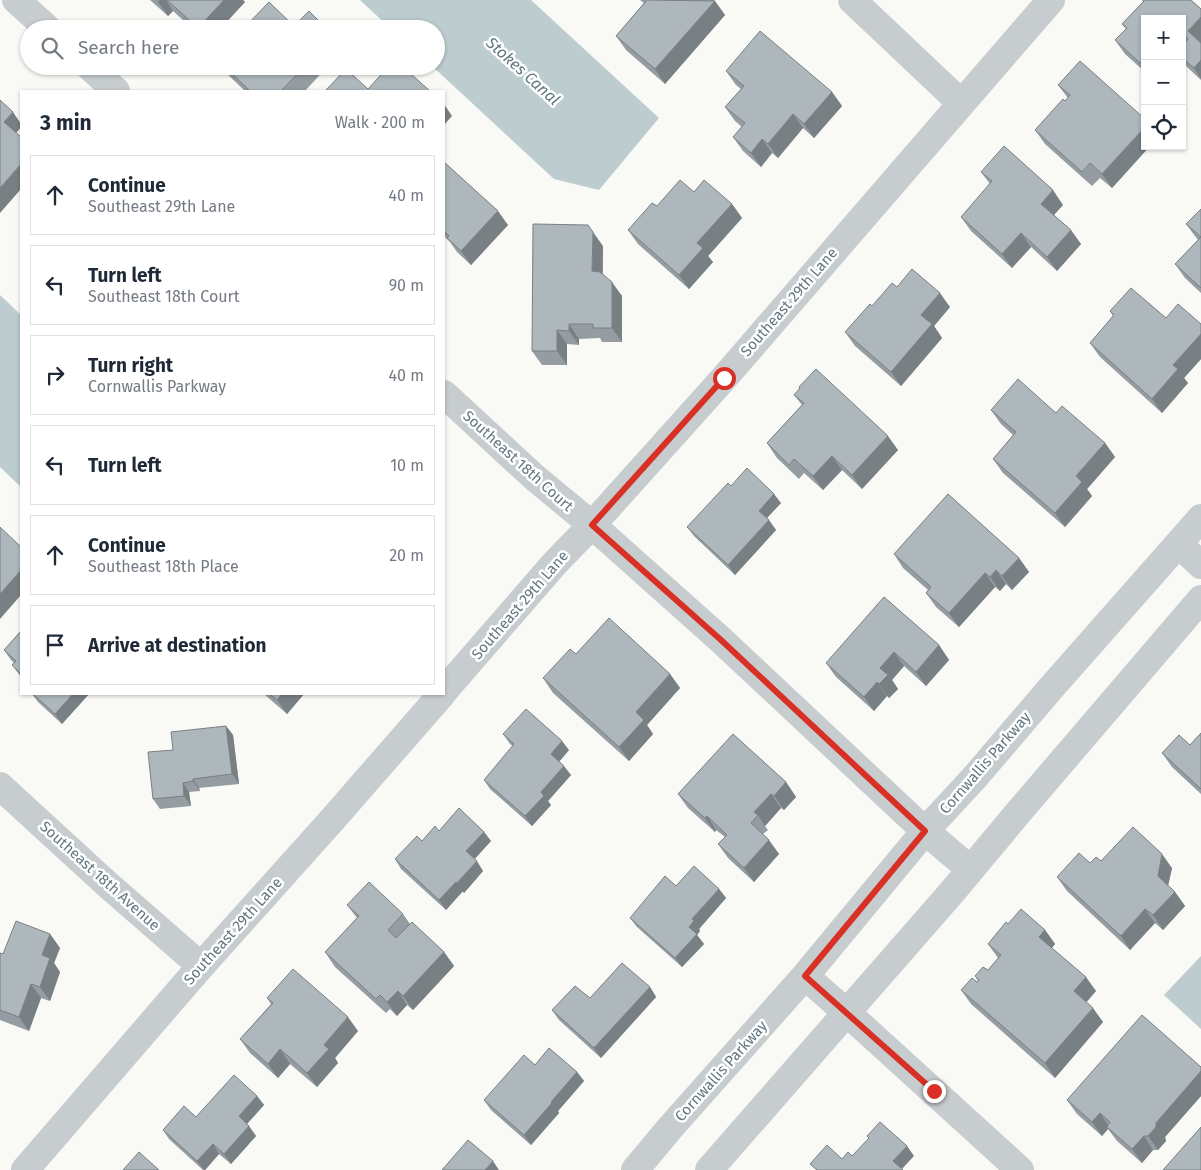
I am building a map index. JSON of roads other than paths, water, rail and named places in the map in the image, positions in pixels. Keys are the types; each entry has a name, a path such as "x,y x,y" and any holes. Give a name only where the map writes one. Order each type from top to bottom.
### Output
{"street":[{"path":"16,0 38,20"},
{"path":"852,0 961,103"},
{"name":"Southeast 29th Lane","path":"445,691 555,563 592,525 724,378 1052,0"},
{"path":"99,75 115,90"},
{"name":"Southeast 18th Court","path":"445,395 534,477 592,525 721,640 925,831 970,870"},
{"name":"Cornwallis Parkway","path":"635,1170 805,976 925,831 975,777 1201,518"},
{"path":"1179,544 1201,566"},
{"path":"709,1170 952,892 1201,599"},
{"name":"Southeast 29th Lane","path":"25,1170 201,966 441,695"},
{"name":"Southeast 18th Avenue","path":"0,786 201,966"},
{"path":"805,976 1020,1170"}],"water":[{"name":"Stokes Canal","path":"360,0 531,0 659,118 599,190 554,179 442,75 445,75 445,20 381,20"},
{"path":"0,295 20,314 20,486 0,467"},
{"path":"1201,956 1201,1029 1164,995"}]}
